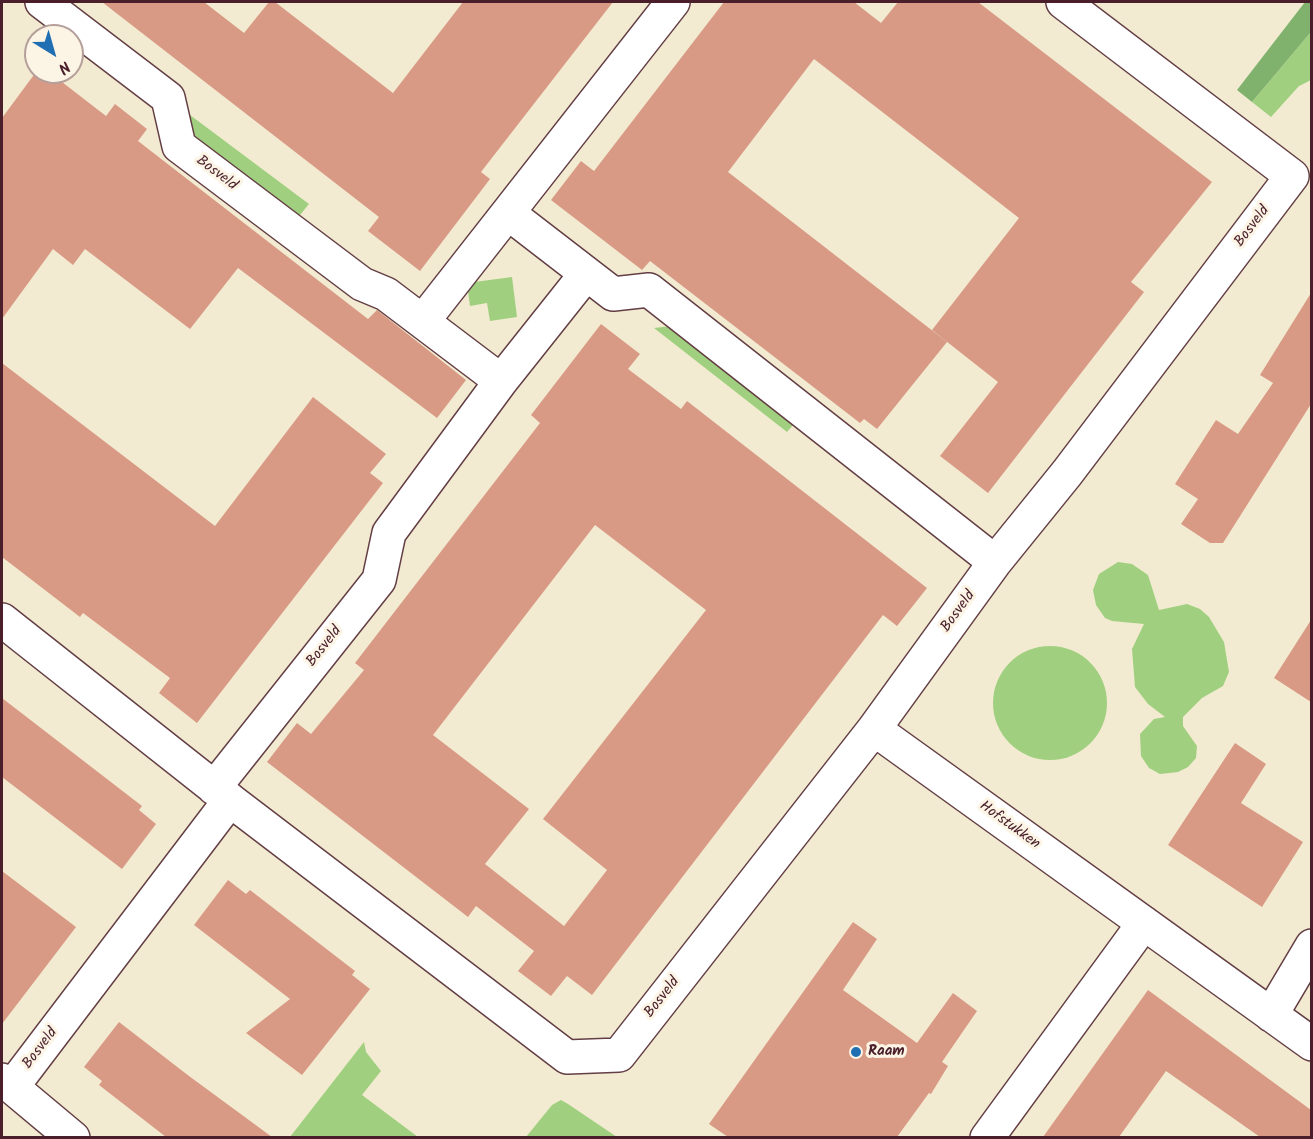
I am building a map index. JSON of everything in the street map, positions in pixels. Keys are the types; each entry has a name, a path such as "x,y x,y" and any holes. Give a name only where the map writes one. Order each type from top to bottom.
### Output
{"street":[{"name":"Bosveld","path":"42,2 168,98 179,146 362,284 386,294 501,381"},
{"path":"423,321 673,2"},
{"name":"Bosveld","path":"2,620 222,794 567,1057 618,1055 874,729 995,562 1067,473 1292,176 1063,2"},
{"path":"508,213 613,294 649,290 995,562"},
{"name":"Bosveld","path":"7,1084 379,580 389,534 501,381 586,274"},
{"name":"Hofstukken","path":"874,729 1311,1044"},
{"path":"987,1137 1144,923"},
{"path":"1271,1015 1311,946"},
{"path":"7,1084 73,1137"}],"green space":[{"path":"1305,2 1311,2 1311,32 1252,102 1237,90"},
{"path":"1311,32 1311,80 1299,86 1271,117 1252,102"},
{"path":"186,112 309,204 295,221 190,144"},
{"path":"512,277 517,317 490,321 487,303 470,306 467,283"},
{"path":"681,325 799,418 787,432 654,328"},
{"path":"1118,562 1132,564 1148,575 1159,610 1187,604 1200,609 1209,617 1224,642 1229,672 1223,686 1202,698 1183,717 1183,726 1197,746 1196,758 1188,767 1178,772 1160,774 1149,768 1141,756 1140,734 1154,719 1165,717 1148,704 1135,687 1132,649 1144,624 1112,621 1105,618 1096,605 1093,590 1099,574"},
{"path":"1050,646 1072,650 1090,663 1103,681 1107,703 1103,725 1090,743 1072,756 1050,760 1028,756 1010,743 997,725 993,703 997,681 1010,663 1028,650"},
{"path":"364,1042 366,1052 381,1071 362,1095 418,1137 290,1137"},
{"path":"561,1100 617,1137 526,1137 552,1105"}],"building":[{"path":"102,2 204,2 244,33 269,2 275,2 393,93 463,2 613,2 481,172 490,179 420,271 368,231 379,217"},
{"path":"724,2 854,2 881,23 898,2 978,2 1212,182 1131,282 1144,292 988,493 940,456 998,382 932,330 1019,218 814,59 728,172 947,342 877,429 864,419 860,423 650,261 642,270 551,200 581,161 594,171"},
{"path":"27,84 65,84 106,116 115,104 147,129 138,141 368,319 377,310 466,380 437,418 238,268 190,329 85,249 73,265 53,249 2,319 2,118"},
{"path":"1311,293 1311,404 1223,543 1210,543 1181,524 1198,499 1175,484 1216,420 1238,434 1273,383 1260,375"},
{"path":"601,324 640,354 628,369 681,409 687,401 927,588 897,626 883,615 592,995 567,976 551,996 518,971 534,951 476,906 468,917 267,762 297,723 311,734 364,670 355,663 540,423 531,415","holes":["595,525 706,610 543,819 607,870 564,926 485,864 529,809 433,735"]},
{"path":"2,363 215,526 313,397 386,454 370,473 383,483 197,723 159,693 170,678 83,613 80,617 2,557"},
{"path":"1311,620 1311,702 1274,678"},
{"path":"2,698 142,806 139,810 156,824 122,869 2,777"},
{"path":"1235,743 1266,764 1241,803 1303,842 1262,907 1168,845"},
{"path":"2,871 76,927 2,1024"},
{"path":"228,880 246,894 250,890 355,971 352,975 370,989 302,1075 246,1033 290,999 194,925"},
{"path":"853,922 877,939 843,990 917,1043 953,993 977,1011 942,1062 948,1066 931,1094 929,1093 897,1137 728,1137 709,1124"},
{"path":"1148,990 1311,1110 1311,1137 1260,1137 1166,1071 1119,1137 1043,1137"},
{"path":"119,1022 272,1137 166,1137 99,1085 102,1081 84,1067"}],"place":[{"name":"Raam","path":"856,1052"}]}
